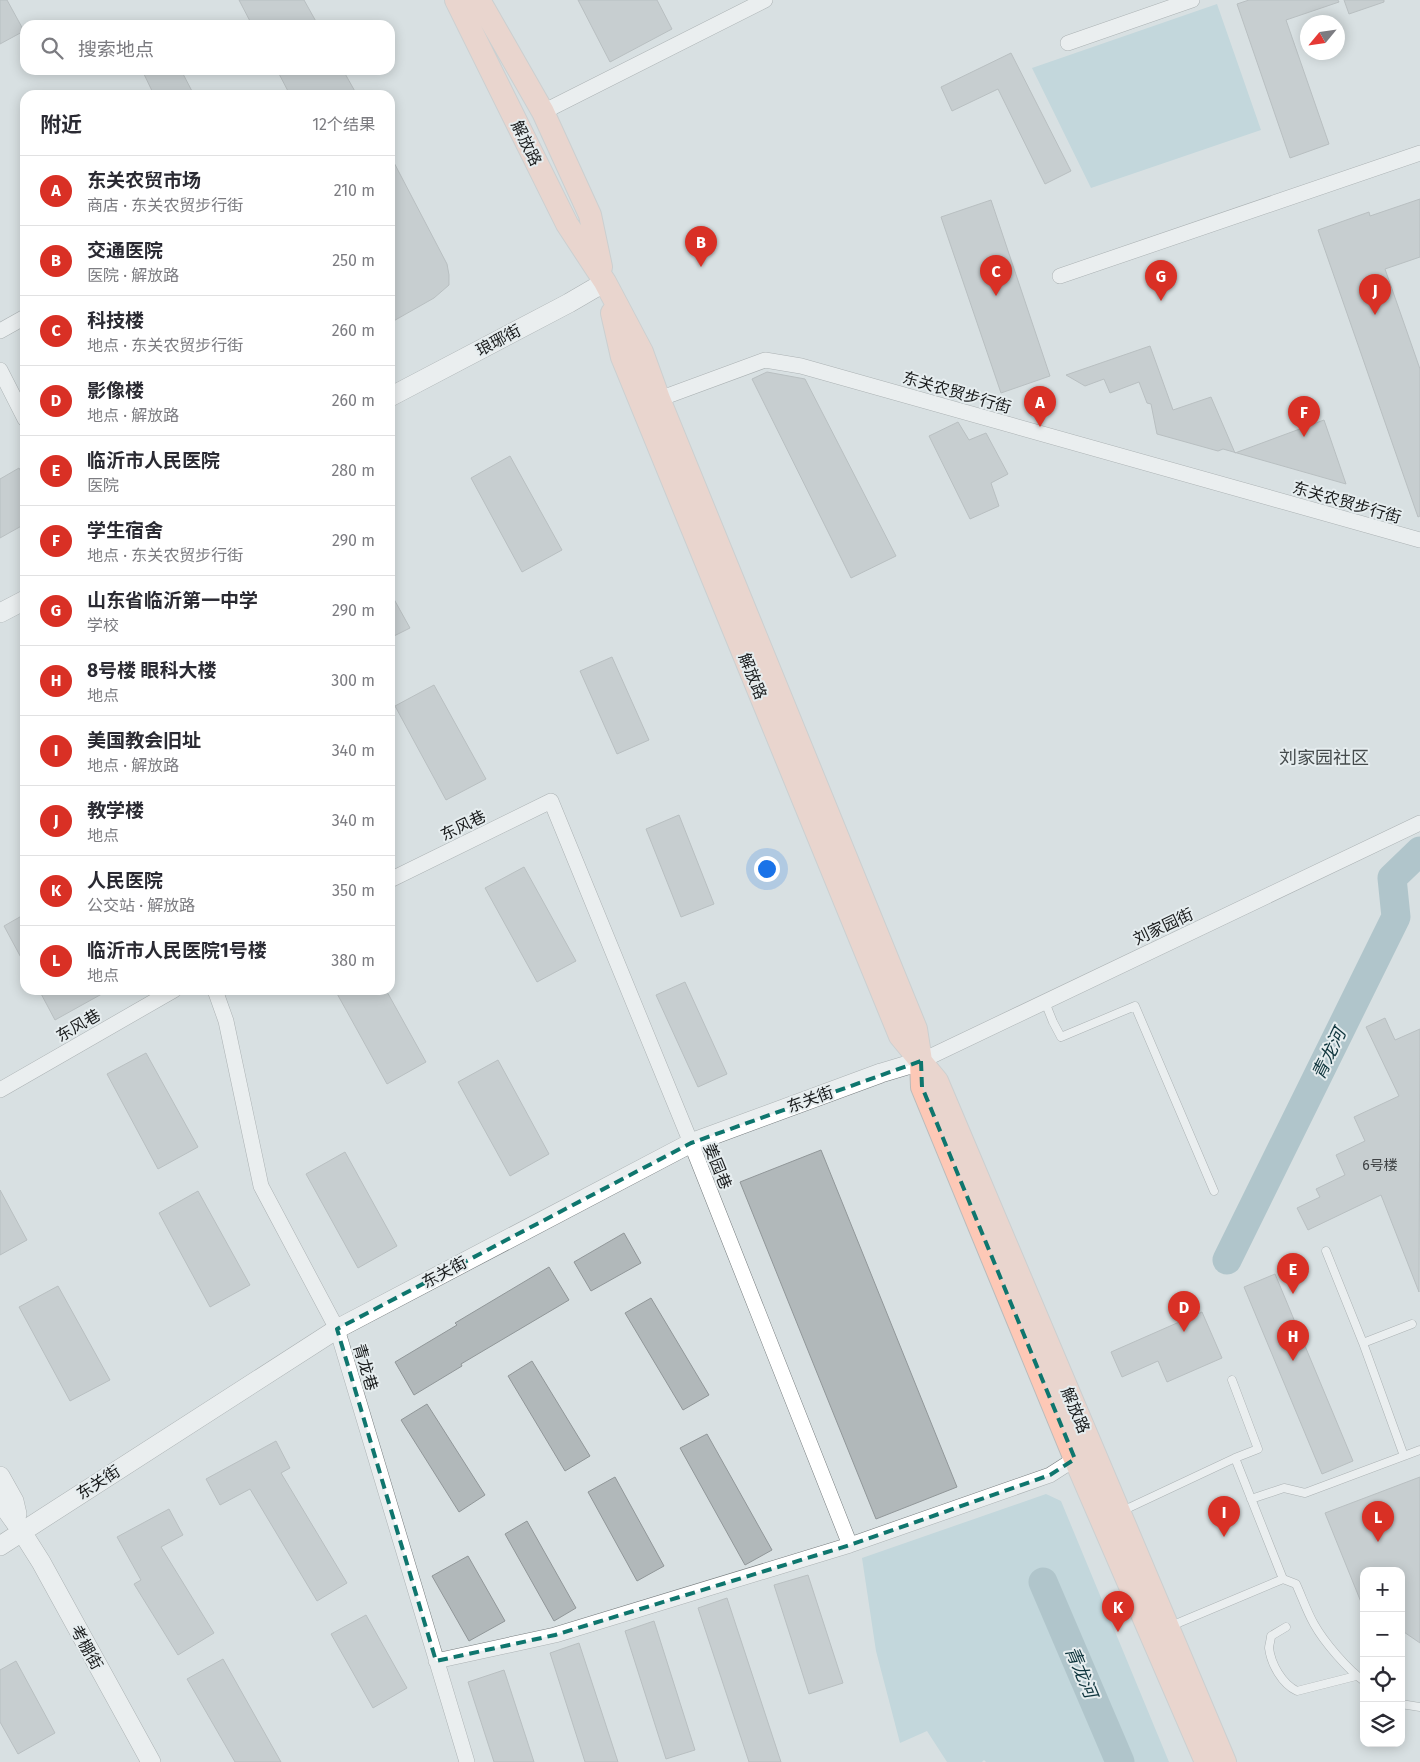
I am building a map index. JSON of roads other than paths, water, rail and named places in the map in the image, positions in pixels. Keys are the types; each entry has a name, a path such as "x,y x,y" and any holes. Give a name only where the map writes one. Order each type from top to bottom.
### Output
{"main road":[{"name":"解放路","path":"456,0 567,224 605,282 642,352 659,399 916,1029 922,1087 1075,1459 1206,1762"},
{"name":"解放路","path":"479,0 543,112 590,215 622,357 900,1036 937,1081 1225,1762"}],"street":[{"path":"543,112 765,0"},
{"path":"1068,43 1192,0"},
{"path":"1060,276 1420,153"},
{"name":"琅琊街","path":"395,394 569,303 605,282"},
{"path":"0,331 20,320"},
{"name":"东关农贸步行街","path":"659,399 766,360 801,366 1420,540"},
{"path":"0,370 20,409"},
{"path":"0,613 20,603"},
{"name":"东风巷","path":"395,878 551,801"},
{"name":"姜园巷","path":"551,801 691,1143 850,1545"},
{"name":"刘家园街","path":"920,1061 1420,823"},
{"name":"东风巷","path":"0,1090 165,995"},
{"name":"青龙巷","path":"218,995 226,1021 261,1186 337,1329 467,1762"},
{"name":"东关街","path":"0,1546 337,1329 691,1143 873,1076 920,1061"},
{"path":"436,1660 555,1635 850,1545 1050,1475 1075,1459"},
{"name":"考棚街","path":"0,1476 14,1501 22,1532"},
{"name":"考棚街","path":"0,1501 22,1532 45,1571 151,1762"}],"lane":[{"path":"1045,1002 1061,1037 1135,1006 1214,1191"},
{"path":"1326,1252 1363,1343 1404,1456"},
{"path":"1363,1343 1412,1324"},
{"path":"1119,1512 1258,1449 1232,1380"},
{"path":"1251,1499 1284,1488 1305,1493 1420,1450"},
{"path":"1235,1458 1283,1579"},
{"path":"1169,1627 1283,1579 1296,1584 1314,1625 1337,1655 1360,1678"},
{"path":"1286,1627 1271,1636 1269,1648 1278,1674 1288,1687 1297,1691 1356,1676"},
{"path":"1405,1705 1420,1707"}],"waterway":[{"name":"青龙河","path":"1227,1260 1396,917 1392,878 1420,851"},
{"name":"青龙河","path":"1043,1582 1120,1762"}],"place":[{"name":"交通医院","path":"701,267"},
{"name":"科技楼","path":"996,296"},
{"name":"山东省临沂第一中学","path":"1161,301"},
{"name":"教学楼","path":"1375,315"},
{"name":"东关农贸市场","path":"1040,427"},
{"name":"学生宿舍","path":"1304,437"},
{"name":"临沂市人民医院","path":"1293,1294"},
{"name":"影像楼","path":"1184,1332"},
{"name":"8号楼 眼科大楼","path":"1293,1361"},
{"name":"美国教会旧址","path":"1224,1537"},
{"name":"临沂市人民医院1号楼","path":"1378,1542"},
{"name":"人民医院","path":"1118,1632"}],"district":[{"name":"刘家园社区","path":"1324,758"}]}
